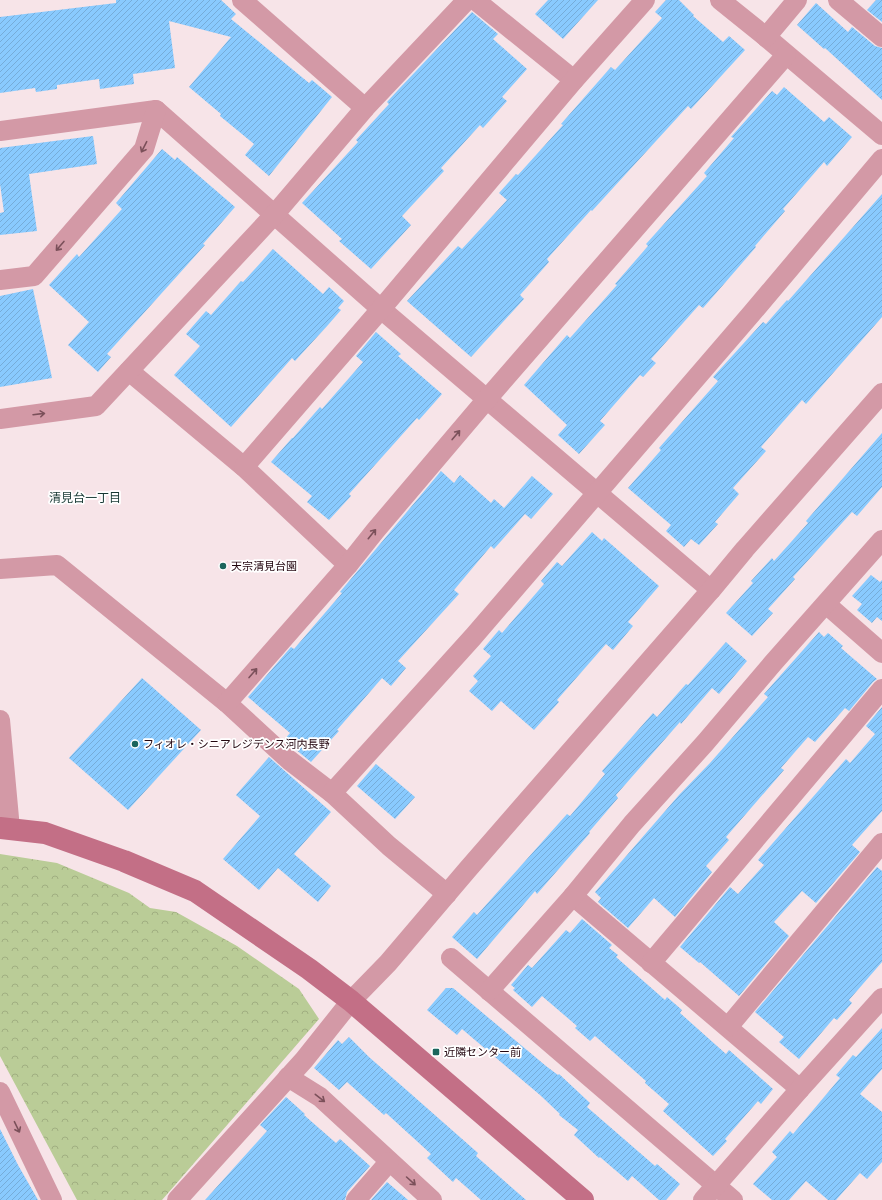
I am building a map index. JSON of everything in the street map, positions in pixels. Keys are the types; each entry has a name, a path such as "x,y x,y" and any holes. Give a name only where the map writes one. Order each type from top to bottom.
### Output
{"street":[{"path":"242,0 365,108"},
{"path":"0,418 96,406 274,215 365,108 467,0"},
{"path":"475,0 574,80"},
{"path":"244,467 381,309 574,80 645,0"},
{"path":"720,0 882,135"},
{"path":"766,37 798,0"},
{"path":"838,0 882,37"},
{"path":"227,702 348,565 487,399 786,55"},
{"path":"0,280 34,276 144,149 156,110"},
{"path":"0,131 156,110 381,309 711,590"},
{"path":"332,793 473,637 598,493 882,159"},
{"path":"129,371 244,467 348,565"},
{"path":"177,1200 304,1060 351,1001 388,963 745,549 882,393"},
{"path":"489,991 573,896 632,824 705,743 773,663 882,540"},
{"path":"0,569 57,565 227,702 289,760 332,793 389,846 447,894"},
{"path":"826,604 882,653"},
{"path":"651,963 882,690"},
{"path":"0,720 5,828 45,833 124,861 194,891 309,969 351,1001 583,1200"},
{"path":"728,1027 882,843"},
{"path":"573,896 800,1089"},
{"path":"451,958 733,1200"},
{"path":"703,1200 882,998"},
{"path":"288,1077 320,1097 432,1200"},
{"path":"0,1092 52,1200"},
{"path":"356,1200 389,1162"}],"green space":[{"path":"0,854 57,863 129,893 150,908 176,912 237,946 299,989 319,1019 162,1200 77,1200 0,1056"}],"building":[{"path":"116,0 221,0 236,14 231,19 309,83 312,80 332,97 269,176 245,155 254,144 220,116 221,114 189,87 231,37 169,21 175,68 133,74 134,84 100,89 99,79 57,85 57,89 36,92 35,88 0,93 0,17 116,3"},
{"path":"548,0 598,0 563,39 535,14"},
{"path":"666,0 679,0 694,15 693,16 723,42 729,36 745,50 691,109 688,106 547,259 549,262 520,295 524,299 471,357 407,301 458,246 462,249 507,200 499,193 516,174 518,175 563,125 561,124 611,67 615,70 662,18 655,12"},
{"path":"876,0 882,0 882,22 867,10"},
{"path":"816,3 848,32 852,27 875,46 882,48 882,100 825,48 824,49 797,25"},
{"path":"472,12 498,34 493,39 527,69 502,97 507,101 483,128 480,125 441,168 444,171 402,216 411,225 371,269 339,241 342,239 302,203 358,142 356,140 389,104 387,102"},
{"path":"784,87 824,122 829,117 852,137 827,166 824,162 783,209 785,211 755,246 756,247 703,308 699,305 651,359 656,363 643,377 640,375 600,421 605,425 579,454 558,435 567,425 524,385 567,335 570,338 617,285 615,284 648,246 646,244 707,176 704,173 734,138 731,137 772,91 777,95"},
{"path":"93,136 97,164 29,174 37,231 0,235 0,213 4,212 0,184 0,148"},
{"path":"162,149 175,160 177,157 235,207 203,244 205,245 107,354 111,357 98,372 68,345 89,322 49,285 77,254 79,257 122,209 116,203"},
{"path":"882,194 882,317 806,404 802,400 761,447 766,451 733,488 739,494 715,522 718,524 699,545 691,539 684,547 666,531 671,525 628,488 661,450 659,448 718,381 713,377 763,322 766,324 787,300 788,301"},
{"path":"273,249 323,294 329,287 344,301 338,308 341,310 328,325 295,361 292,358 231,427 174,375 200,346 186,334 206,311 211,315 241,281 243,282"},
{"path":"33,289 52,378 0,387 0,296"},
{"path":"376,332 401,354 398,356 442,394 419,420 417,418 349,494 351,496 329,520 307,502 312,496 271,462 320,407 322,409 363,362 356,356"},
{"path":"882,433 882,487 857,516 852,512 793,577 795,579 768,609 773,613 752,636 726,613 753,583 751,581 772,558 774,561 808,523 806,521"},
{"path":"441,471 454,483 460,475 491,503 494,499 504,508 532,476 553,494 531,519 525,514 494,549 491,546 454,590 459,594 398,661 406,668 391,686 382,678 337,730 339,731 311,762 284,740 290,733 248,697 291,647 294,649 342,593 340,592"},
{"path":"592,532 602,541 604,538 659,586 628,622 633,626 613,650 606,644 557,700 559,702 534,730 501,701 492,711 469,691 478,681 473,676 491,656 483,649 499,630 502,633 544,584 541,581 557,562 562,566"},
{"path":"871,575 880,582 882,580 882,621 877,617 872,623 857,610 862,604 852,596"},
{"path":"819,632 824,637 828,633 843,646 841,648 877,679 849,711 845,708 815,742 808,737 781,768 784,770 726,837 729,840 706,866 712,872 675,917 654,898 628,928 598,902 601,898 595,892 679,795 710,763 768,697 764,694"},
{"path":"726,642 747,661 719,694 712,688 681,724 680,722 616,795 618,798 589,832 590,833 537,894 535,891 477,959 452,937 474,912 477,915 567,814 570,816 605,774 602,771 653,713 657,717"},
{"name":"フィオレ・シニアレジデンス河内長野","path":"142,678 201,730 128,810 69,758"},
{"path":"882,707 882,811 852,845 860,852 816,903 802,891 774,922 789,936 739,996 700,962 699,963 680,947 730,887 738,894 764,865 758,860 846,759 850,763 875,734 866,726"},
{"path":"269,757 331,812 294,854 331,886 318,902 278,868 259,890 223,859 260,816 236,795"},
{"path":"376,764 415,797 395,819 357,786"},
{"path":"877,867 882,871 882,962 849,1000 852,1003 837,1020 834,1018 799,1059 779,1042 784,1037 755,1012"},
{"path":"582,919 612,945 609,948 618,955 616,957 665,1000 667,997 682,1010 680,1013 726,1054 729,1050 773,1089 761,1104 758,1101 725,1139 727,1141 713,1156 663,1111 669,1104 645,1083 646,1081 595,1036 590,1041 575,1028 577,1026 542,996 532,1007 513,990 515,988 511,985 528,965 532,968 566,930 570,933"},
{"path":"446,988 453,988 546,1066 558,1075 559,1074 590,1103 587,1107 655,1166 657,1164 680,1184 666,1200 659,1200 632,1176 628,1181 600,1157 599,1158 574,1135 578,1130 559,1115 560,1114 540,1095 462,1029 457,1035 427,1010"},
{"path":"882,1028 882,1069 860,1094 882,1112 882,1162 867,1179 860,1173 836,1200 828,1200 806,1181 789,1200 772,1200 753,1184 777,1157 772,1152 790,1131 793,1134 840,1078 836,1075 853,1055 856,1057"},
{"path":"349,1037 369,1057 478,1153 476,1156 526,1200 481,1200 456,1178 453,1182 427,1158 431,1154 386,1113 384,1115 347,1082 339,1090 314,1068 338,1040 342,1044"},
{"path":"286,1097 336,1143 340,1139 370,1166 347,1192 345,1200 205,1200 267,1131 260,1125"},
{"path":"0,1129 18,1165 38,1200 0,1200"},
{"path":"387,1182 408,1200 371,1200"}],"place":[{"name":"天宗清見台園","path":"223,566"},
{"name":"フィオレ・シニアレジデンス河内長野","path":"135,744"},
{"name":"近隣センター前","path":"436,1052"}],"district":[{"name":"清見台一丁目","path":"85,498"}]}
